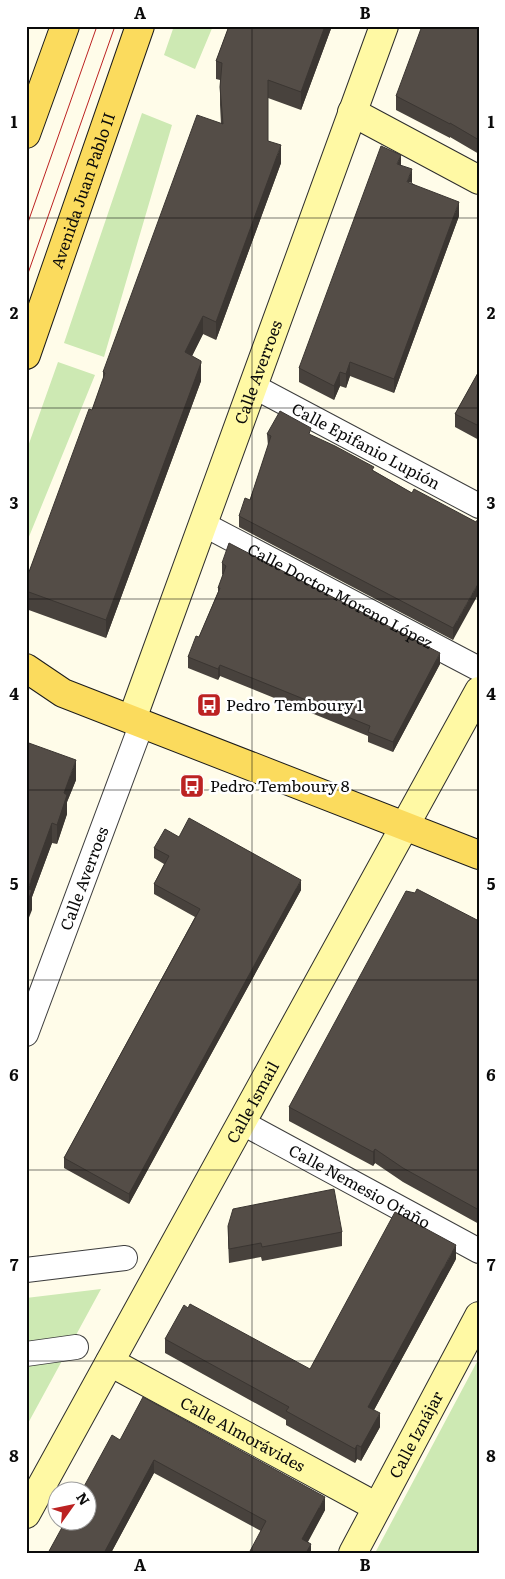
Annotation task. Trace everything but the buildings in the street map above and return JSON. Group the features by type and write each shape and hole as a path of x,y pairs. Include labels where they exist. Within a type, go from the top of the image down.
{"main road":[{"path":"26,134 65,26"},
{"name":"Avenida Juan Pablo II","path":"26,355 140,26"},
{"path":"26,668 63,693 479,855"},
{"path":"26,690 63,693"}],"street":[{"name":"Calle Averroes","path":"26,1034 137,721 202,524 384,26"},
{"path":"352,112 479,180"},
{"name":"Calle Epifanio Lupión","path":"253,386 479,506"},
{"name":"Calle Doctor Moreno López","path":"202,524 479,669"},
{"name":"Calle Ismail","path":"26,1514 479,690"},
{"name":"Calle Nemesio Otaño","path":"240,1122 479,1252"},
{"path":"26,1270 126,1258"},
{"name":"Calle Iznájar","path":"353,1553 479,1316"},
{"path":"26,1354 76,1346"},
{"name":"Calle Almorávides","path":"110,1362 377,1508"}],"green space":[{"path":"174,26 213,26 195,69 164,55"},
{"path":"142,113 172,125 104,357 64,343"},
{"path":"58,362 95,375 26,544 26,452"},
{"path":"101,1289 26,1427 26,1298"},
{"path":"479,1358 479,1553 375,1553"}],"tram line":[{"path":"26,228 97,26"},
{"path":"26,279 115,26"}],"place":[{"name":"Pedro Temboury 1","path":"209,705"},
{"name":"Pedro Temboury 8","path":"192,786"}]}
